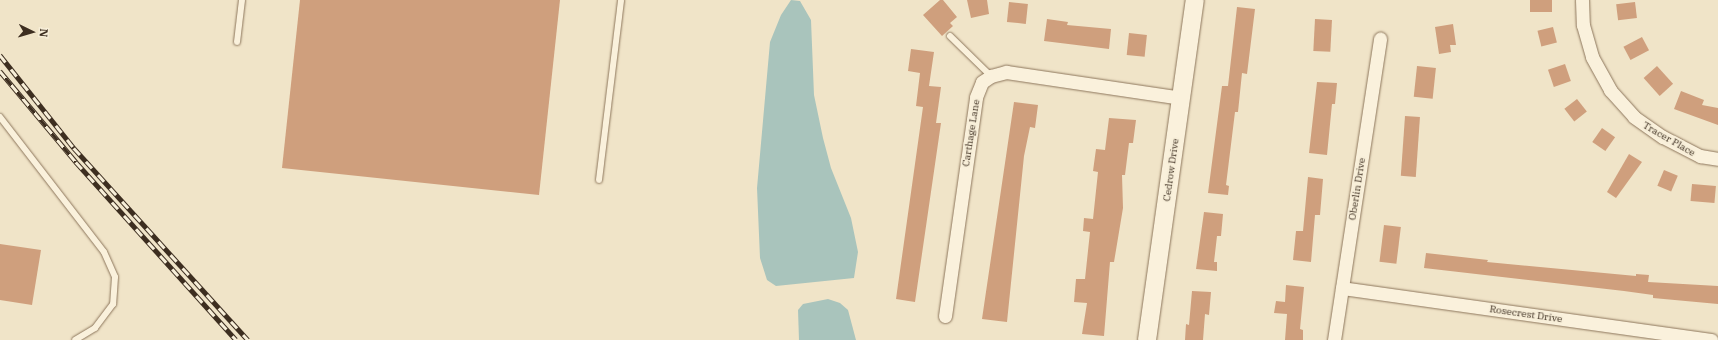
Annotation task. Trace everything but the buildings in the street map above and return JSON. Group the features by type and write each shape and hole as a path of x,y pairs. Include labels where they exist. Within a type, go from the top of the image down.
{"street":[{"name":"Cedrow Drive","path":"1147,340 1195,0"},
{"name":"Tracer Place","path":"1582,0 1583,25 1592,57 1610,90 1634,117 1663,137 1700,156 1718,159"},
{"name":"Oberlin Drive","path":"1334,340 1380,38"},
{"path":"991,76 1006,72 1182,98"},
{"name":"Carthage Lane","path":"944,316 976,97 982,82 991,76"},
{"name":"Rosecrest Drive","path":"1342,288 1711,340"}],"lane":[{"path":"237,42 242,0"},
{"path":"599,180 621,0"},
{"path":"950,36 991,76"},
{"path":"0,117 3,125 104,252 115,277 113,304 95,328 75,340"}],"water":[{"path":"791,0 800,1 811,20 814,95 831,168 851,218 858,252 854,278 776,286 767,280 760,258 757,188 770,42 781,15"},
{"path":"828,299 840,303 848,310 856,340 799,340 798,310 803,304"}],"railway":[{"path":"0,55 74,148 248,340"},
{"path":"0,71 76,162 236,340"}]}
